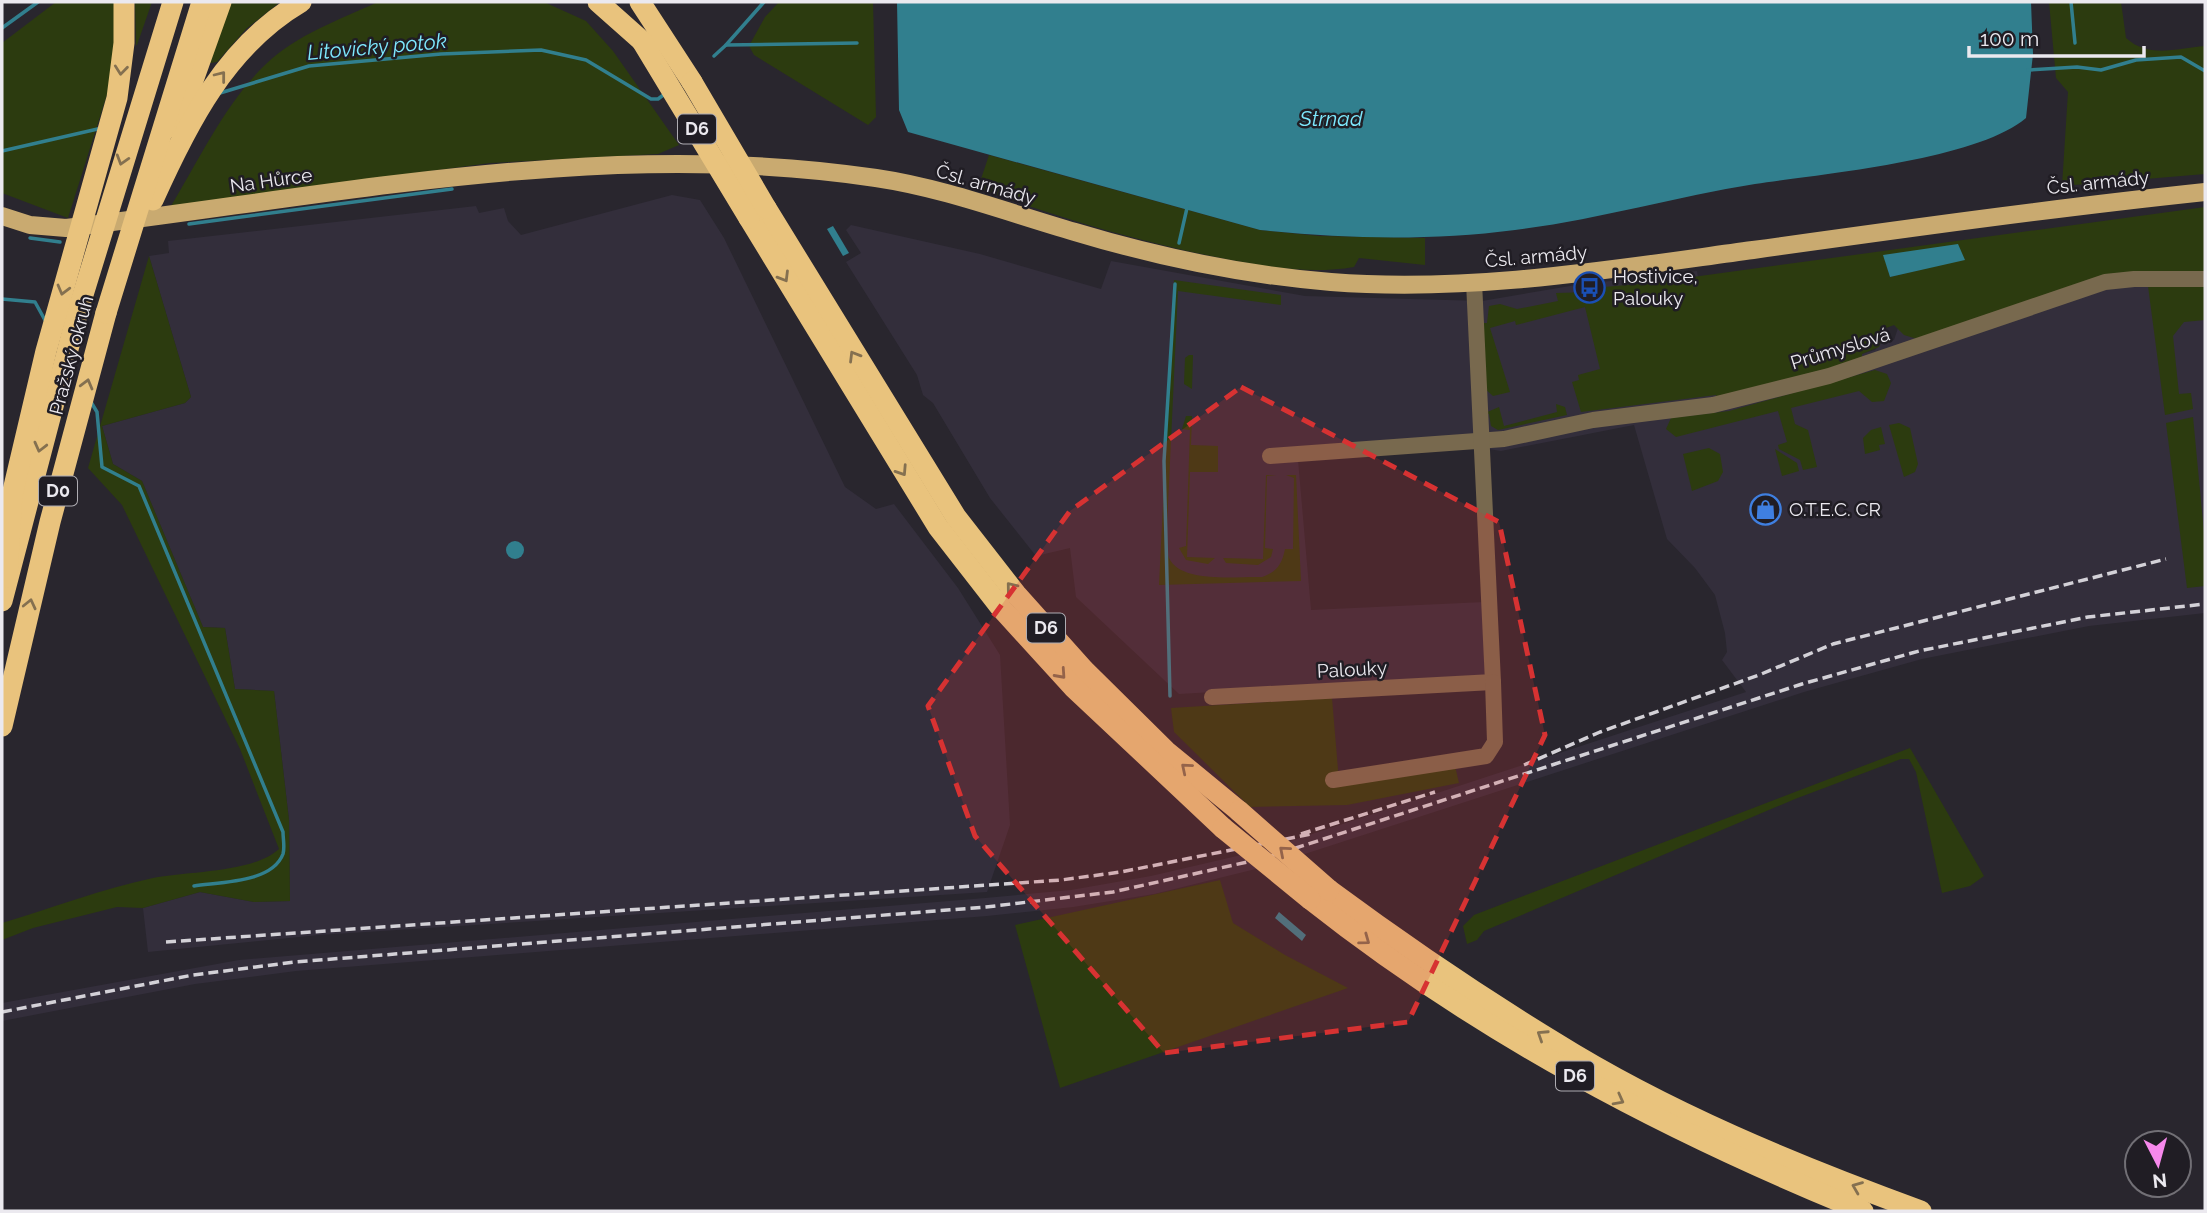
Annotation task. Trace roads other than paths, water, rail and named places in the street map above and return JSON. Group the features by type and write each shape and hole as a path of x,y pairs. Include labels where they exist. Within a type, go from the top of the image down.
{"highway":[{"path":"7,577 9,506 44,361 117,98 124,43 124,2"},
{"name":"Pražský okruh","path":"2,601 78,311 173,2"},
{"name":"Pražský okruh","path":"2,726 50,522 106,313 202,2"},
{"path":"153,200 221,2"},
{"path":"597,2 656,33"},
{"name":"D6","path":"616,2 656,33 692,82 758,213 956,517 1016,594 1084,670 1166,751 1239,811 1320,894 1411,973 1555,1065 1667,1125 1863,1211"},
{"name":"D6","path":"640,2 938,527 1001,608 1073,687 1223,828 1320,894 1556,1044 1670,1104 1774,1153 1921,1211"},
{"path":"654,2 656,33"},
{"path":"106,313 177,147 209,91 249,43 299,3"}],"main road":[{"name":"Na Hůrce","path":"2,216 30,225 66,228 479,173 547,167 671,164 745,166 878,178"},
{"name":"Čsl. armády","path":"878,178 976,201 1136,249 1239,270 1331,282 1474,282 1553,276 2045,209 2205,192"}],"street":[{"name":"Průmyslová","path":"1480,441 1593,420 1713,405 1829,376 2105,282 2134,279 2205,279"},
{"path":"1333,780 1486,756 1495,742 1474,282"},
{"path":"1270,456 1480,441"},
{"name":"Palouky","path":"1212,698 1493,682"}],"water":[{"name":"Strnad","path":"897,2 2031,2 2033,54 2026,118 2003,132 1972,145 1936,155 1857,170 1725,189 1515,230 1451,236 1356,237 1260,230 908,132 899,110"},
{"path":"833,226 849,253 843,256 827,229"},
{"path":"1958,244 1965,260 1890,277 1883,255"},
{"path":"511,541 519,541 524,550 522,557 511,559 506,554 506,546"},
{"path":"1279,912 1306,935 1302,941 1275,918"}],"waterway":[{"path":"2,28 38,2"},
{"path":"726,45 764,2"},
{"path":"2071,2 2075,43"},
{"name":"Litovický potok","path":"714,56 726,45 857,43"},
{"name":"Litovický potok","path":"220,93 309,66 441,54 541,50 586,60 651,99 658,99 666,93"},
{"name":"Litovický potok","path":"2028,70 2077,67 2101,70 2136,60 2181,57 2205,71"},
{"name":"Litovický potok","path":"2,151 102,128"},
{"path":"189,224 452,189"},
{"path":"1179,243 1187,208"},
{"path":"30,238 60,242"},
{"path":"1170,696 1164,461 1175,284"},
{"path":"2,299 35,302 46,322"},
{"path":"91,402 97,412 102,467 139,486 283,832 283,854 277,864 268,871 231,882 194,886"}],"railway":[{"path":"1524,765 1600,732 1759,675 1833,644 2166,559"},
{"path":"2,1012 193,975 295,962 986,907 1113,892 1265,858 1802,684 1919,651 2088,617 2205,604"},
{"path":"1301,834 1435,792"},
{"path":"166,942 1061,880 1121,872 1311,834"}],"place":[{"name":"Hostivice, Palouky","path":"1590,287"},
{"name":"O.T.E.C. CR","path":"1766,509"}]}
